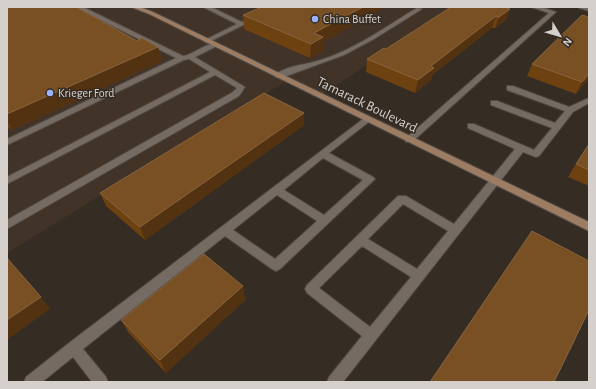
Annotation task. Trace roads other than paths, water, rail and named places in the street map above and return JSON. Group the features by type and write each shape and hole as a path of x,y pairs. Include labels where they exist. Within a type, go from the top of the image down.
{"street":[{"name":"Tamarack Boulevard","path":"134,7 589,227"}],"lane":[{"path":"7,225 236,94 241,88 215,72 78,7"},
{"path":"206,7 242,24"},
{"path":"206,41 277,7"},
{"path":"409,140 553,12 534,7"},
{"path":"581,7 589,9"},
{"path":"278,76 292,69 328,60 342,54 419,9"},
{"path":"7,142 215,45"},
{"path":"7,181 215,72"},
{"path":"510,88 570,110"},
{"path":"471,126 536,154 570,110 589,100"},
{"path":"494,103 557,127"},
{"path":"31,382 367,120"},
{"path":"334,382 521,148"},
{"path":"225,230 276,266 370,179 323,154"},
{"path":"276,190 325,221"},
{"path":"372,336 311,289 402,199 456,230"},
{"path":"361,240 419,276"},
{"path":"74,348 101,382"}],"place":[{"name":"China Buffet","path":"315,19"},
{"name":"Krieger Ford","path":"50,93"}]}
